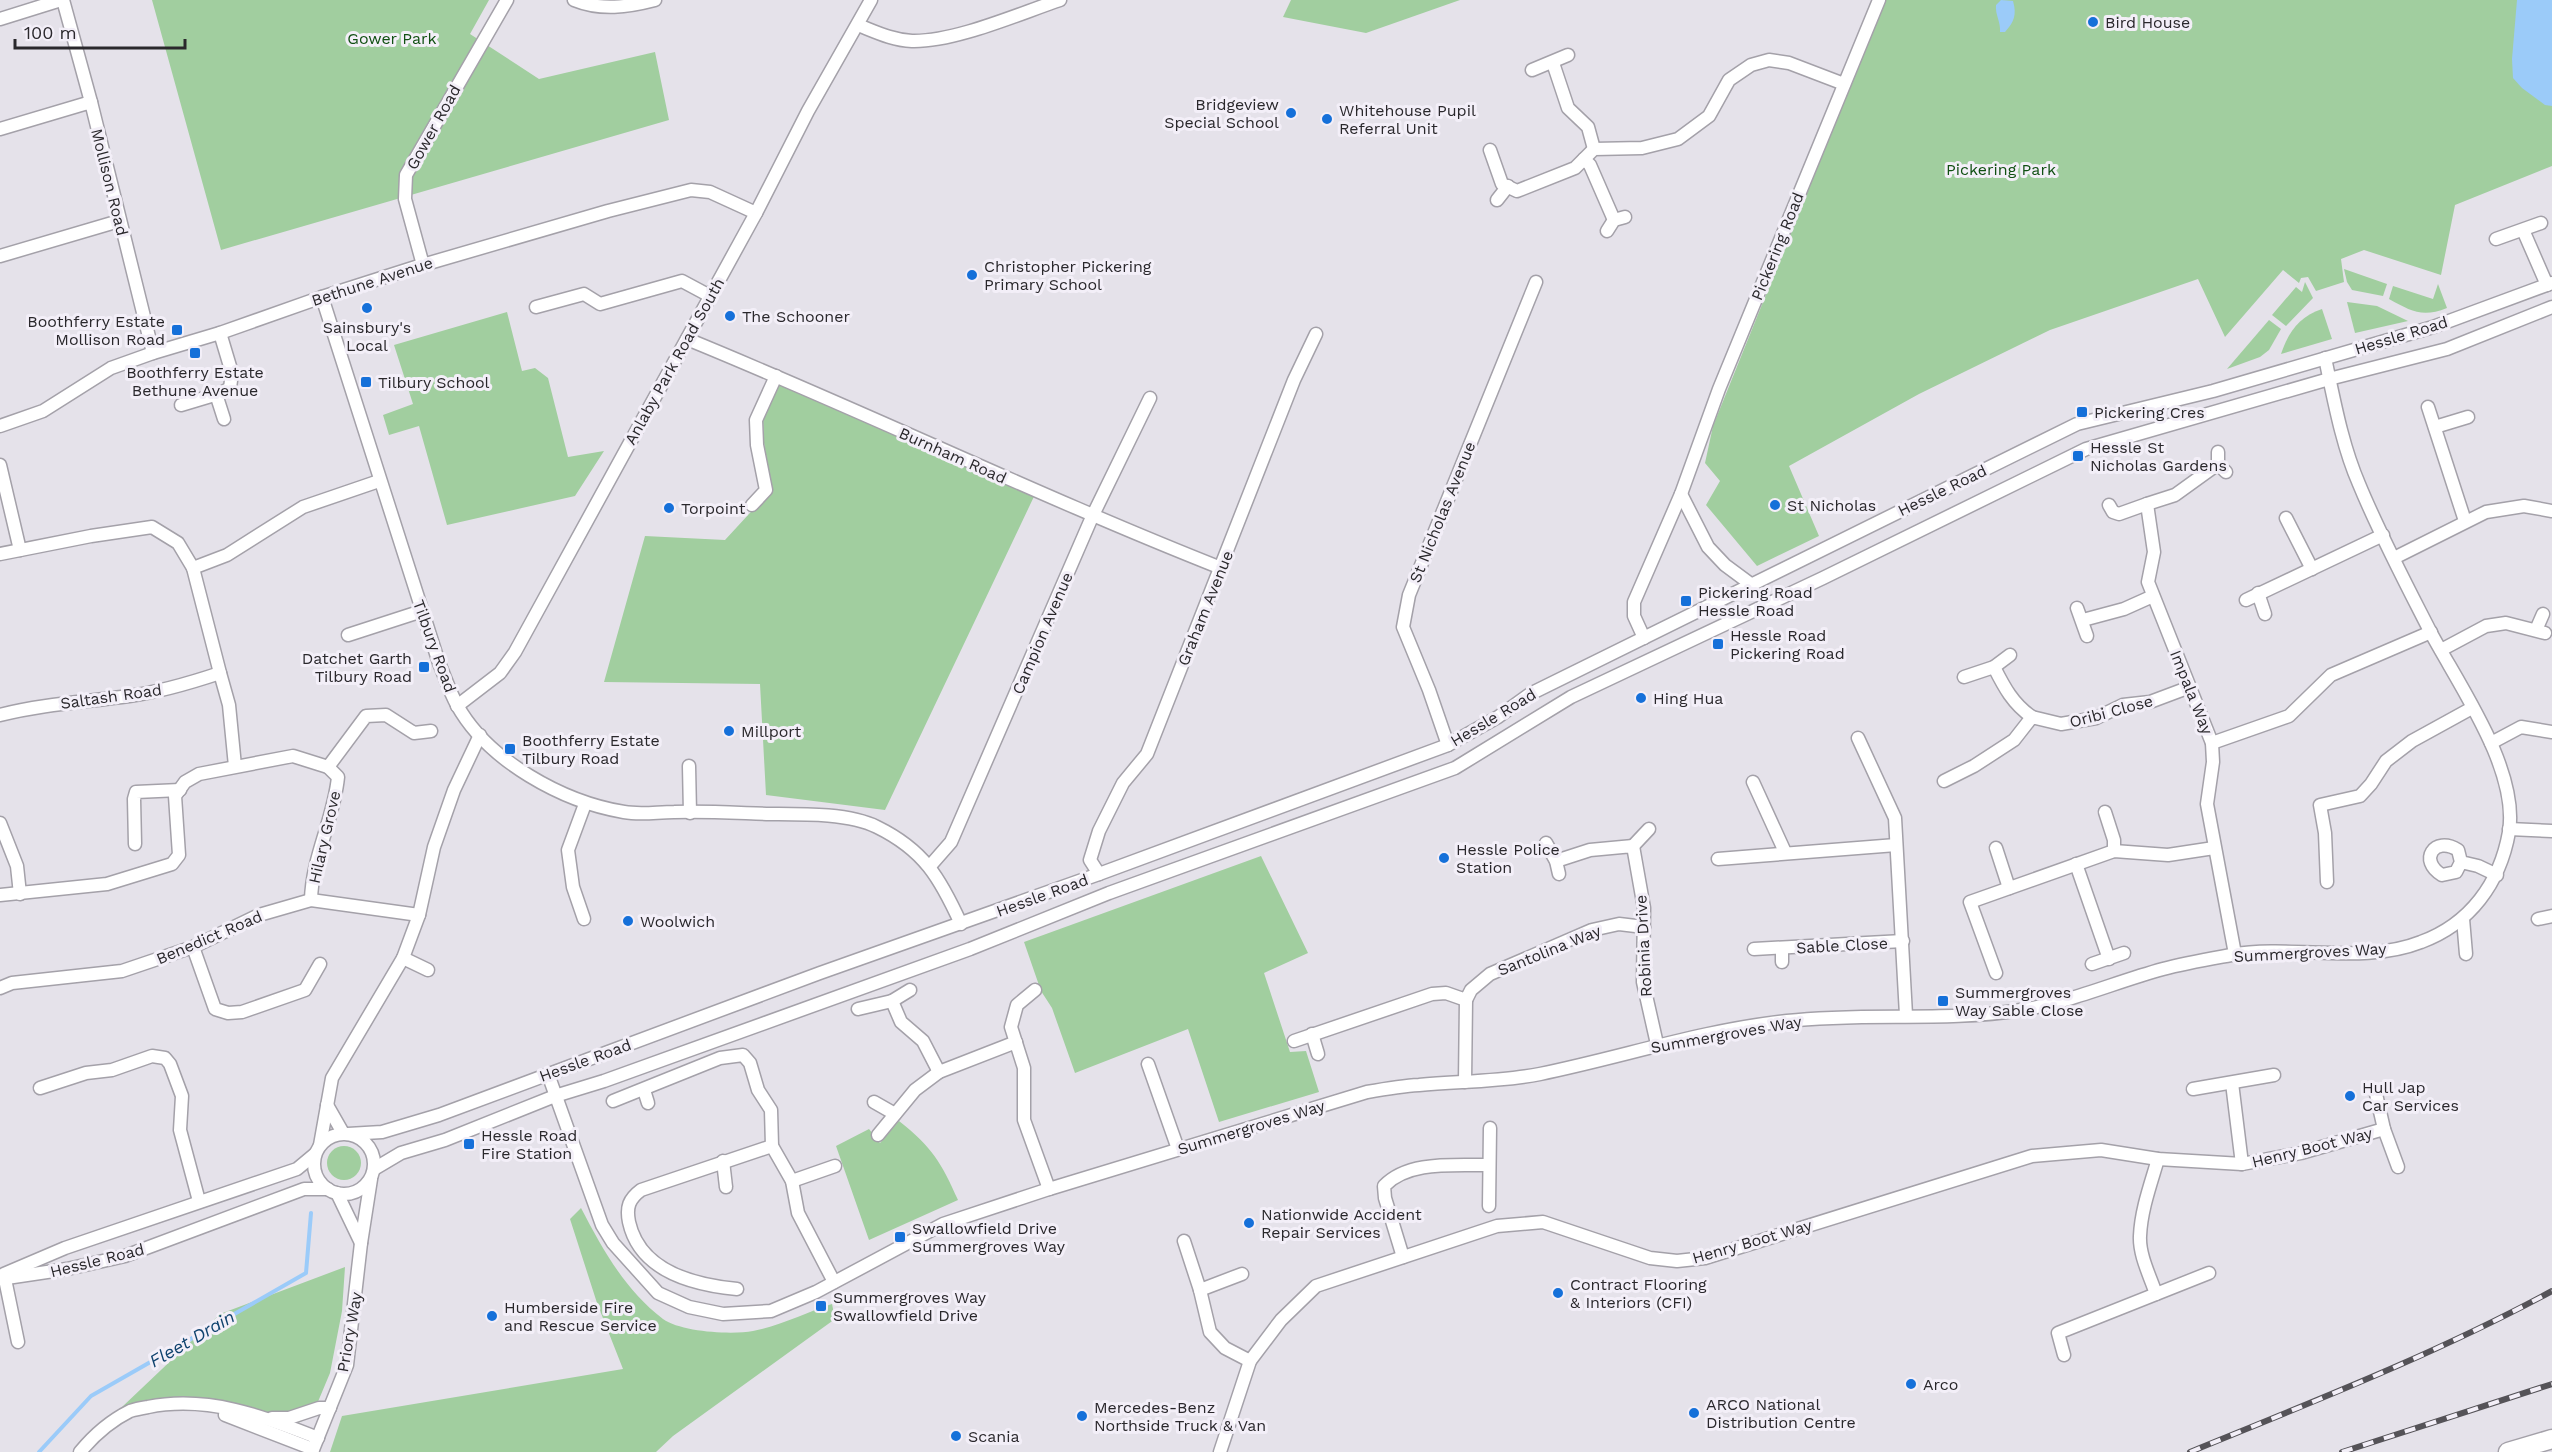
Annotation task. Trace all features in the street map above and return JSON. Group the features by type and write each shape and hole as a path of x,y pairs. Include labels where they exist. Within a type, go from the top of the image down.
{"highway":[{"path":"2508,1452 2552,1439"}],"street":[{"path":"0,19 62,0"},
{"name":"Mollison Road","path":"62,0 91,102 153,353"},
{"name":"Gower Road","path":"423,265 405,199 406,175 507,0"},
{"path":"574,0 587,5 626,8 655,0"},
{"name":"Anlaby Park Road South","path":"457,706 500,674 515,652 526,628 756,213 808,111 871,0"},
{"path":"858,25 890,38 913,41 950,35 1060,0"},
{"name":"Pickering Road","path":"1644,638 1635,616 1635,602 1681,494 1711,409 1879,0"},
{"path":"1532,70 1568,55"},
{"path":"1490,150 1503,184 1517,191 1575,168 1594,149 1642,148 1678,139 1709,116 1729,80 1751,65 1769,60 1789,63 1844,84"},
{"path":"1553,63 1568,108 1588,127 1594,149"},
{"path":"0,129 91,102"},
{"path":"1584,159 1590,165 1615,223"},
{"path":"1497,200 1508,186"},
{"name":"Bethune Avenue","path":"0,426 43,411 111,368 153,353 423,265 608,211 691,190 710,192 756,213"},
{"path":"0,256 119,221"},
{"path":"2496,239 2541,223"},
{"path":"2523,230 2549,284"},
{"path":"536,307 584,294 600,304 682,281 710,296"},
{"name":"St Nicholas Avenue","path":"1448,745 1430,690 1403,627 1408,595 1536,282"},
{"name":"Hessle Road","path":"345,1133 382,1132 439,1115 1448,745 1498,717 1530,694 2077,424 2213,391 2433,327 2549,284"},
{"name":"Tilbury Road","path":"322,297 439,663 457,706 492,749 528,776 585,804 625,812 793,814 857,819 877,826 909,846 930,866 946,890 961,924"},
{"name":"Hessle Road","path":"373,1174 401,1153 445,1140 555,1096 604,1081 970,949 1109,893 1455,768 1571,697 1823,578 2086,449 2329,379 2447,349 2552,307"},
{"path":"181,405 230,388 232,373 220,333"},
{"name":"Graham Avenue","path":"1099,874 1090,860 1099,831 1123,783 1147,754 1294,380 1316,334"},
{"name":"Burnham Road","path":"687,339 776,375 1092,517 1221,568"},
{"name":"Summergroves Way","path":"548,1074 602,1225 613,1243 658,1293 689,1307 733,1314 771,1311 816,1292 944,1224 1049,1188 1367,1092 1420,1084 1535,1075 1657,1044 1786,1021 1906,1015 1966,1016 2046,1005 2163,969 2235,954 2278,950 2372,952 2416,944 2441,934 2463,919 2485,896 2497,875 2510,829 2505,780 2491,742 2431,632 2358,481 2325,358"},
{"path":"752,505 766,490 757,445 756,420 776,375"},
{"path":"2213,391 2218,411"},
{"path":"216,394 224,419"},
{"name":"Campion Avenue","path":"930,866 951,842 1092,517 1150,398"},
{"path":"2428,407 2465,521"},
{"path":"2435,427 2468,417"},
{"path":"2109,506 2113,512 2119,514 2175,495 2221,463"},
{"path":"0,465 20,550"},
{"path":"192,568 227,555 303,507 380,481"},
{"path":"1681,494 1708,547 1725,565 1752,585"},
{"name":"Impala Way","path":"2147,504 2154,552 2148,582 2212,743 2213,762 2207,804 2235,954"},
{"path":"2394,558 2487,512 2524,506 2552,511"},
{"path":"2286,518 2313,569"},
{"path":"0,554 152,527 178,543 192,568 229,705 235,766"},
{"path":"2246,600 2383,535"},
{"path":"2258,593 2265,614"},
{"path":"2083,620 2124,609 2153,596"},
{"path":"2077,608 2087,636"},
{"path":"348,635 422,610"},
{"path":"2441,650 2486,626 2506,623 2541,632 2542,614"},
{"path":"2212,743 2289,716 2331,675 2431,632"},
{"path":"1964,677 1994,667 2010,655"},
{"name":"Oribi Close","path":"1994,667 2006,691 2019,708 2032,717 2061,724 2096,717 2123,705 2150,702 2190,687"},
{"name":"Saltash Road","path":"0,715 32,707 132,696 186,684 220,673"},
{"path":"2327,882 2325,833 2320,805 2360,796 2386,761 2412,741 2472,708"},
{"name":"Hilary Grove","path":"311,900 312,882 319,849 338,777 328,767 366,716 386,715 414,733 431,731"},
{"path":"1944,781 1974,766 2014,740 2032,717"},
{"path":"2491,742 2521,727 2552,732"},
{"path":"361,1243 332,1191 316,1174 318,1150 332,1078 403,958 418,915 434,847 451,799 480,735"},
{"name":"Sable Close","path":"1858,738 1895,818 1906,1015"},
{"path":"0,895 107,884 171,864 179,855 175,796 185,782 199,774 293,756 328,767"},
{"path":"689,766 690,813"},
{"path":"1753,783 1785,852"},
{"path":"135,844 134,799 136,792 180,790"},
{"path":"584,919 573,887 567,850 585,804"},
{"path":"2105,812 2114,840 2114,851"},
{"path":"0,823 17,866 20,894"},
{"path":"1556,861 1590,850 1634,846 1649,829"},
{"path":"2510,829 2552,831"},
{"path":"1546,843 1556,861 1559,874"},
{"path":"1718,859 1896,845"},
{"name":"Robinia Drive","path":"1634,846 1644,908 1643,982 1657,1044"},
{"path":"1996,848 2009,888"},
{"path":"1996,973 1970,902 2114,851 2168,855 2214,848"},
{"path":"2461,862 2497,875"},
{"path":"2076,864 2109,958"},
{"name":"Benedict Road","path":"0,988 12,983 122,971 193,947 259,915 311,900 418,915"},
{"path":"2538,919 2552,916"},
{"path":"2463,919 2466,954"},
{"name":"Santolina Way","path":"1466,1000 1471,990 1490,974 1592,930 1619,924 1644,927"},
{"name":"Sable Close","path":"1754,949 1903,941"},
{"path":"193,947 215,1009 228,1013 253,1009 304,990 320,964"},
{"name":"Sable Close","path":"1782,948 1782,962"},
{"path":"2092,964 2124,954"},
{"path":"403,958 428,970"},
{"path":"858,1009 892,1001 910,990"},
{"path":"1035,990 1017,1005 1011,1027 1024,1068 1024,1120 1049,1188"},
{"path":"1294,1041 1432,994 1446,993 1466,1000 1465,1082"},
{"path":"892,1001 901,1022 923,1041 939,1072"},
{"path":"1311,1034 1318,1054"},
{"path":"878,1135 915,1090 939,1072 1016,1042"},
{"path":"613,1101 720,1058 743,1055 750,1063 758,1090 771,1110 772,1146 792,1181 798,1213 813,1246 834,1282"},
{"path":"39,1088 86,1073 112,1070 152,1056 165,1058 170,1064 182,1096 180,1130 199,1201"},
{"path":"1148,1064 1178,1149"},
{"path":"2193,1089 2274,1075"},
{"path":"2232,1083 2242,1164"},
{"path":"644,1090 648,1103"},
{"name":"Henry Boot Way","path":"2376,1094 2384,1129 2398,1167"},
{"path":"874,1101 895,1114"},
{"path":"327,1105 345,1133"},
{"path":"1489,1206 1490,1128"},
{"name":"Henry Boot Way","path":"1220,1452 1250,1361 1281,1320 1316,1286 1497,1226 1543,1222 1650,1258 1677,1261 1705,1258 2032,1156 2101,1150 2158,1159 2242,1164 2301,1153 2384,1129"},
{"path":"318,1150 334,1135 345,1133 357,1136 366,1142 375,1160 373,1174 356,1192 332,1191"},
{"path":"737,1289 712,1281 679,1278 655,1265 635,1237 627,1211 632,1197 641,1190 772,1146"},
{"name":"Hessle Road","path":"2,1278 65,1248 297,1169 318,1150"},
{"path":"2157,1294 2142,1253 2140,1237 2158,1159"},
{"path":"723,1161 726,1187"},
{"path":"1403,1257 1384,1198 1384,1186 1393,1176 1423,1167 1489,1165"},
{"path":"792,1181 835,1166"},
{"name":"Priory Way","path":"314,1446 347,1365 361,1243 373,1174"},
{"name":"Hessle Road","path":"2,1278 67,1269 125,1256 303,1189 332,1191"},
{"path":"1184,1241 1200,1290 1210,1332 1225,1348 1250,1361"},
{"path":"2064,1355 2058,1333 2209,1273"},
{"path":"1200,1290 1242,1274"},
{"path":"2,1278 18,1342"},
{"path":"80,1452 103,1428 133,1410 169,1402 223,1406 262,1417 314,1446"},
{"path":"213,1407 226,1415 314,1446"},
{"path":"262,1417 289,1418 319,1408 330,1408"}],"green space":[{"name":"Gower Park","path":"152,0 489,0 470,34 539,79 655,52 669,120 221,250"},
{"path":"1291,0 1460,0 1366,33 1283,17"},
{"name":"Pickering Park","path":"1885,0 2552,0 2552,166 2455,205 2441,275 2364,250 2341,259 2344,282 2316,291 2308,277 2301,278 2299,283 2283,270 2225,337 2198,279 2050,330 1919,394 1789,466 1819,536 1757,566 1706,505 1720,481 1705,463 1713,426"},
{"path":"2344,269 2387,284 2383,296 2352,290 2347,282"},
{"path":"2305,282 2313,298 2286,326 2272,315 2296,287 2302,292"},
{"path":"2438,284 2447,308 2438,311 2417,312 2389,299 2393,286 2433,299"},
{"path":"2347,302 2377,306 2408,321 2355,333"},
{"path":"2322,309 2332,339 2281,354 2296,326 2307,316"},
{"path":"507,312 522,371 535,368 548,378 568,457 604,451 575,496 447,525 419,426 389,435 383,415 413,404 394,345"},
{"path":"2269,320 2281,329 2269,350 2260,357 2227,369"},
{"path":"783,374 1039,486 885,810 766,795 760,684 604,682 645,536 725,540 772,489 764,443 763,418"},
{"path":"1261,856 1308,953 1264,973 1290,1052 1306,1051 1319,1092 1219,1122 1188,1029 1075,1073 1052,1008 1041,991 1024,942"},
{"path":"899,1121 935,1156 958,1200 869,1240 836,1146 869,1129 880,1143"},
{"path":"344,1146 356,1151 361,1163 356,1175 344,1180 332,1175 327,1163 332,1151"},
{"path":"581,1208 626,1282 649,1308 671,1323 694,1330 753,1331 832,1304 835,1319 673,1436 656,1452 330,1452 342,1416 623,1369 597,1303 570,1219"},
{"path":"345,1267 342,1311 330,1373 312,1416 290,1427 221,1402 181,1397 122,1407 220,1314"}],"water":[{"path":"2001,0 2013,1 2015,10 2011,25 2005,32 2000,32 1996,12 1996,5"},
{"path":"2517,0 2552,0 2552,106 2545,105 2522,88 2513,78 2512,59"}],"waterway":[{"name":"Fleet Drain","path":"39,1452 91,1396 306,1273 311,1213"}],"railway":[{"path":"2190,1452 2328,1396 2464,1336 2552,1291"},
{"path":"2342,1452 2552,1384"}],"place":[{"name":"Bird House","path":"2093,22"},
{"name":"Bridgeview Special School","path":"1291,113"},
{"name":"Whitehouse Pupil Referral Unit","path":"1327,119"},
{"name":"Christopher Pickering Primary School","path":"972,275"},
{"name":"Sainsbury's Local","path":"367,308"},
{"name":"The Schooner","path":"730,316"},
{"name":"Boothferry Estate Mollison Road","path":"177,330"},
{"name":"Boothferry Estate Bethune Avenue","path":"195,353"},
{"name":"Tilbury School","path":"366,382"},
{"name":"Pickering Cres","path":"2082,412"},
{"name":"Hessle St Nicholas Gardens","path":"2078,456"},
{"name":"St Nicholas","path":"1775,505"},
{"name":"Torpoint","path":"669,508"},
{"name":"Pickering Road Hessle Road","path":"1686,601"},
{"name":"Hessle Road Pickering Road","path":"1718,644"},
{"name":"Datchet Garth Tilbury Road","path":"424,667"},
{"name":"Hing Hua","path":"1641,698"},
{"name":"Millport","path":"729,731"},
{"name":"Boothferry Estate Tilbury Road","path":"510,749"},
{"name":"Hessle Police Station","path":"1444,858"},
{"name":"Woolwich","path":"628,921"},
{"name":"Summergroves Way Sable Close","path":"1943,1001"},
{"name":"Hull Jap Car Services","path":"2350,1096"},
{"name":"Hessle Road Fire Station","path":"469,1144"},
{"name":"Nationwide Accident Repair Services","path":"1249,1223"},
{"name":"Swallowfield Drive Summergroves Way","path":"900,1237"},
{"name":"Contract Flooring & Interiors (CFI)","path":"1558,1293"},
{"name":"Summergroves Way Swallowfield Drive","path":"821,1306"},
{"name":"Humberside Fire and Rescue Service","path":"492,1316"},
{"name":"Arco","path":"1911,1384"},
{"name":"ARCO National Distribution Centre","path":"1694,1413"},
{"name":"Mercedes-Benz Northside Truck & Van","path":"1082,1416"},
{"name":"Scania","path":"956,1436"}]}
